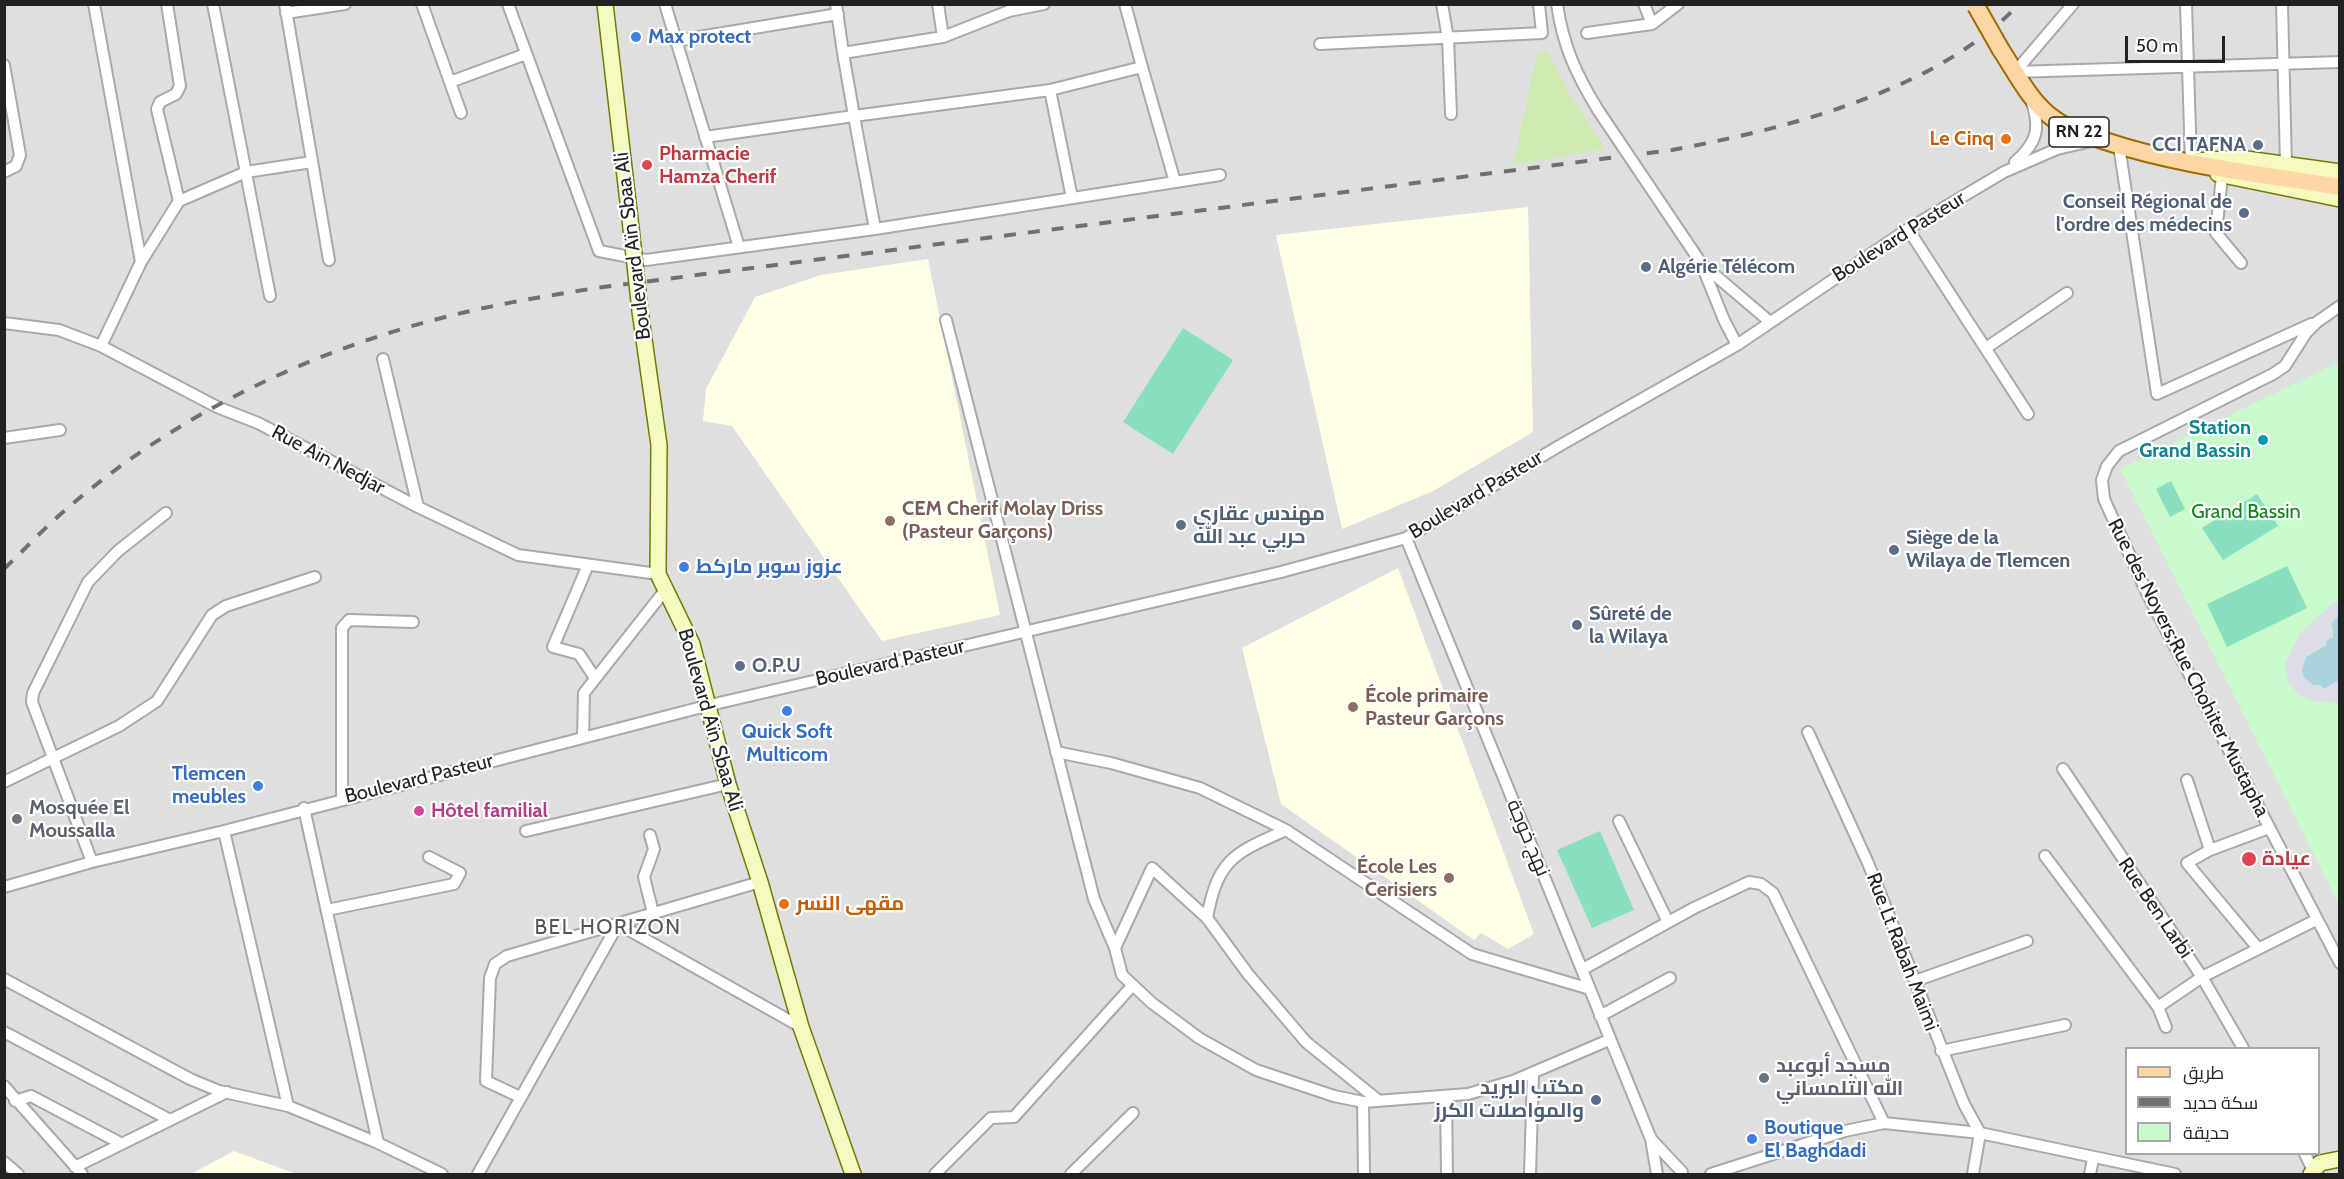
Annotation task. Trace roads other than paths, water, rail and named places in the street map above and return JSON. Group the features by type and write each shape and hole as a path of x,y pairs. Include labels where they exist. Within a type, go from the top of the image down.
{"main road":[{"name":"Boulevard Aïn Sbaa Ali","path":"605,4 640,311 659,445 658,574 692,644 706,706 728,784 760,882 801,1027 853,1174"},
{"name":"RN 22","path":"1976,5 2029,94 2059,123 2119,146 2191,162 2340,187"},
{"path":"2191,162 2224,158 2340,172"},
{"path":"2191,162 2222,176 2340,199"},
{"path":"2312,1165 2340,1159"}],"street":[{"path":"94,4 141,262"},
{"path":"166,4 180,86 176,94 160,102 157,112 179,201"},
{"path":"213,4 270,296"},
{"path":"329,260 286,9 345,4"},
{"path":"422,4 461,113"},
{"path":"508,4 599,251 646,260 875,229 1220,175"},
{"path":"664,4 739,248"},
{"path":"938,4 943,37"},
{"path":"843,52 943,37 1009,11 1044,4"},
{"path":"1125,4 1175,182"},
{"path":"1442,4 1448,38 1451,114"},
{"path":"1320,44 1542,33 1539,4"},
{"path":"1557,4 1561,30 1575,73 1701,263 1724,320 1737,345"},
{"path":"1644,4 1652,24"},
{"path":"1587,33 1652,24 1678,4"},
{"path":"2015,72 2073,4"},
{"path":"2186,4 2191,162"},
{"path":"2282,4 2286,164"},
{"path":"675,40 837,9 875,229"},
{"path":"450,82 526,54"},
{"path":"2015,72 2340,62"},
{"path":"4,65 20,155 16,166 4,172"},
{"path":"705,136 1050,90 1142,67"},
{"path":"1050,90 1072,198"},
{"path":"2004,172 2025,153 2035,140 2038,124 2029,94"},
{"path":"2004,172 2057,149 2099,139"},
{"path":"2119,146 2157,394 2317,322"},
{"path":"100,346 141,262 179,201 246,172 312,162"},
{"name":"Boulevard Pasteur","path":"4,887 92,862 224,831 304,808 706,706 1281,572 1406,538 1737,345 1769,321 1908,230 2004,172"},
{"path":"2222,176 2216,233 2241,263"},
{"path":"1908,230 2028,414"},
{"path":"1701,263 1769,321"},
{"path":"1986,348 2067,293"},
{"name":"Rue des Noyers;Rue Chohiter Mustapha","path":"2340,306 2306,333 2285,366 2119,451 2107,466 2102,480 2104,499 2147,593 2340,963"},
{"path":"946,320 1094,899 1114,948 1122,975 1132,986 1199,1038 1256,1070 1297,1085 1363,1102 1468,1094 1533,1073 1609,1040"},
{"name":"Rue Ain Nedjar","path":"4,323 59,330 100,346 217,407 258,423 418,507 518,555 658,574"},
{"path":"383,359 418,507"},
{"path":"4,438 60,430"},
{"path":"92,862 32,702 33,693 88,582 118,550 166,513"},
{"name":"نهج خوجة","path":"1406,538 1651,1139 1659,1174"},
{"path":"588,565 553,647 579,654 595,678"},
{"path":"4,782 119,726 157,701 212,615 226,606 315,577"},
{"path":"583,738 584,693 666,589"},
{"path":"342,799 342,628 349,620 413,622"},
{"name":"Rue Lt Rabah Maimi","path":"1808,732 1868,863 1941,1051 1964,1104 1980,1133"},
{"path":"1056,752 1111,763 1200,788 1286,830 1472,954 1590,988"},
{"name":"Rue Ben Larbi","path":"2063,769 2202,977 2242,1047"},
{"path":"2187,780 2210,850"},
{"path":"526,831 728,784"},
{"path":"304,808 378,1143"},
{"path":"1619,821 1668,922"},
{"path":"2257,947 2187,863 2210,850 2269,828"},
{"path":"1208,918 1213,887 1222,869 1236,854 1286,830"},
{"path":"224,831 288,1106"},
{"path":"650,835 654,849 644,877 653,913"},
{"path":"2045,856 2158,1006 2166,1027"},
{"path":"327,910 454,884 460,873 429,857"},
{"path":"1114,948 1152,868 1208,918 1248,974 1306,1042 1379,1101"},
{"path":"520,1097 486,1081 490,978 495,964 507,956 760,882"},
{"path":"1583,969 1668,922 1749,882 1761,884 1773,893 1884,1123"},
{"path":"2158,1006 2202,977 2257,947 2316,920"},
{"path":"618,924 801,1027"},
{"path":"478,1174 618,924"},
{"path":"1915,981 2027,941"},
{"path":"1600,1016 1670,978"},
{"path":"4,979 190,1079 226,1092 288,1106 378,1143 442,1174"},
{"path":"935,1174 991,1118 1014,1117 1132,986"},
{"path":"1941,1051 2065,1025"},
{"path":"4,1032 170,1120"},
{"path":"1530,1174 1533,1073"},
{"path":"4,1086 78,1171 122,1144 226,1092"},
{"path":"15,1101 31,1096 122,1144"},
{"path":"1446,1096 1447,1174"},
{"path":"1363,1102 1364,1174"},
{"path":"1071,1174 1133,1113"},
{"path":"1711,1174 1845,1131 1884,1123 1980,1133 2093,1159 2175,1174"},
{"path":"1973,1174 1980,1133"},
{"name":"نهج خوجة","path":"1651,1139 1683,1173"},
{"path":"2090,1174 2093,1159"},
{"path":"4,1162 18,1174"},
{"path":"1659,1174 1672,1169 1683,1173"}],"water":[{"path":"2339,615 2339,680 2323,689 2321,685 2313,685 2304,677 2302,670 2306,657 2327,645 2326,641 2333,637 2332,623"}],"railway":[{"path":"4,569 61,513 113,471 207,411 256,385 307,363 413,326 498,305 596,288 1672,150 1762,131 1858,102 1946,61 1985,34 2019,4"}],"place":[{"name":"Max protect","path":"636,37"},
{"name":"Le Cinq","path":"2006,139"},
{"name":"CCI TAFNA","path":"2258,145"},
{"name":"Pharmacie Hamza Cherif","path":"647,165"},
{"name":"Conseil Régional de l'ordre des médecins","path":"2244,213"},
{"name":"Algérie Télécom","path":"1646,267"},
{"name":"Station Grand Bassin","path":"2263,440"},
{"name":"CEM Cherif Molay Driss (Pasteur Garçons)","path":"890,521"},
{"name":"مهندس عقاري حربي عبد الله","path":"1181,525"},
{"name":"Siège de la Wilaya de Tlemcen","path":"1894,550"},
{"name":"عزوز سوبر ماركط","path":"684,567"},
{"name":"Sûreté de la Wilaya","path":"1577,625"},
{"name":"O.P.U","path":"740,666"},
{"name":"École primaire Pasteur Garçons","path":"1353,707"},
{"name":"Quick Soft Multicom","path":"787,711"},
{"name":"Tlemcen meubles","path":"258,786"},
{"name":"Hôtel familial","path":"419,811"},
{"name":"Mosquée El Moussalla","path":"17,819"},
{"name":"عيادة","path":"2249,859"},
{"name":"École Les Cerisiers","path":"1449,878"},
{"name":"مقهى النسر","path":"784,904"},
{"name":"مسجد أبوعبد الله التلمساني","path":"1764,1078"},
{"name":"مكتب البريد والمواصلات الكرز","path":"1596,1100"},
{"name":"Boutique El Baghdadi","path":"1752,1139"}],"district":[{"name":"BEL HORIZON","path":"608,928"}],"park label":[{"name":"Grand Bassin","path":"2246,512"}]}
